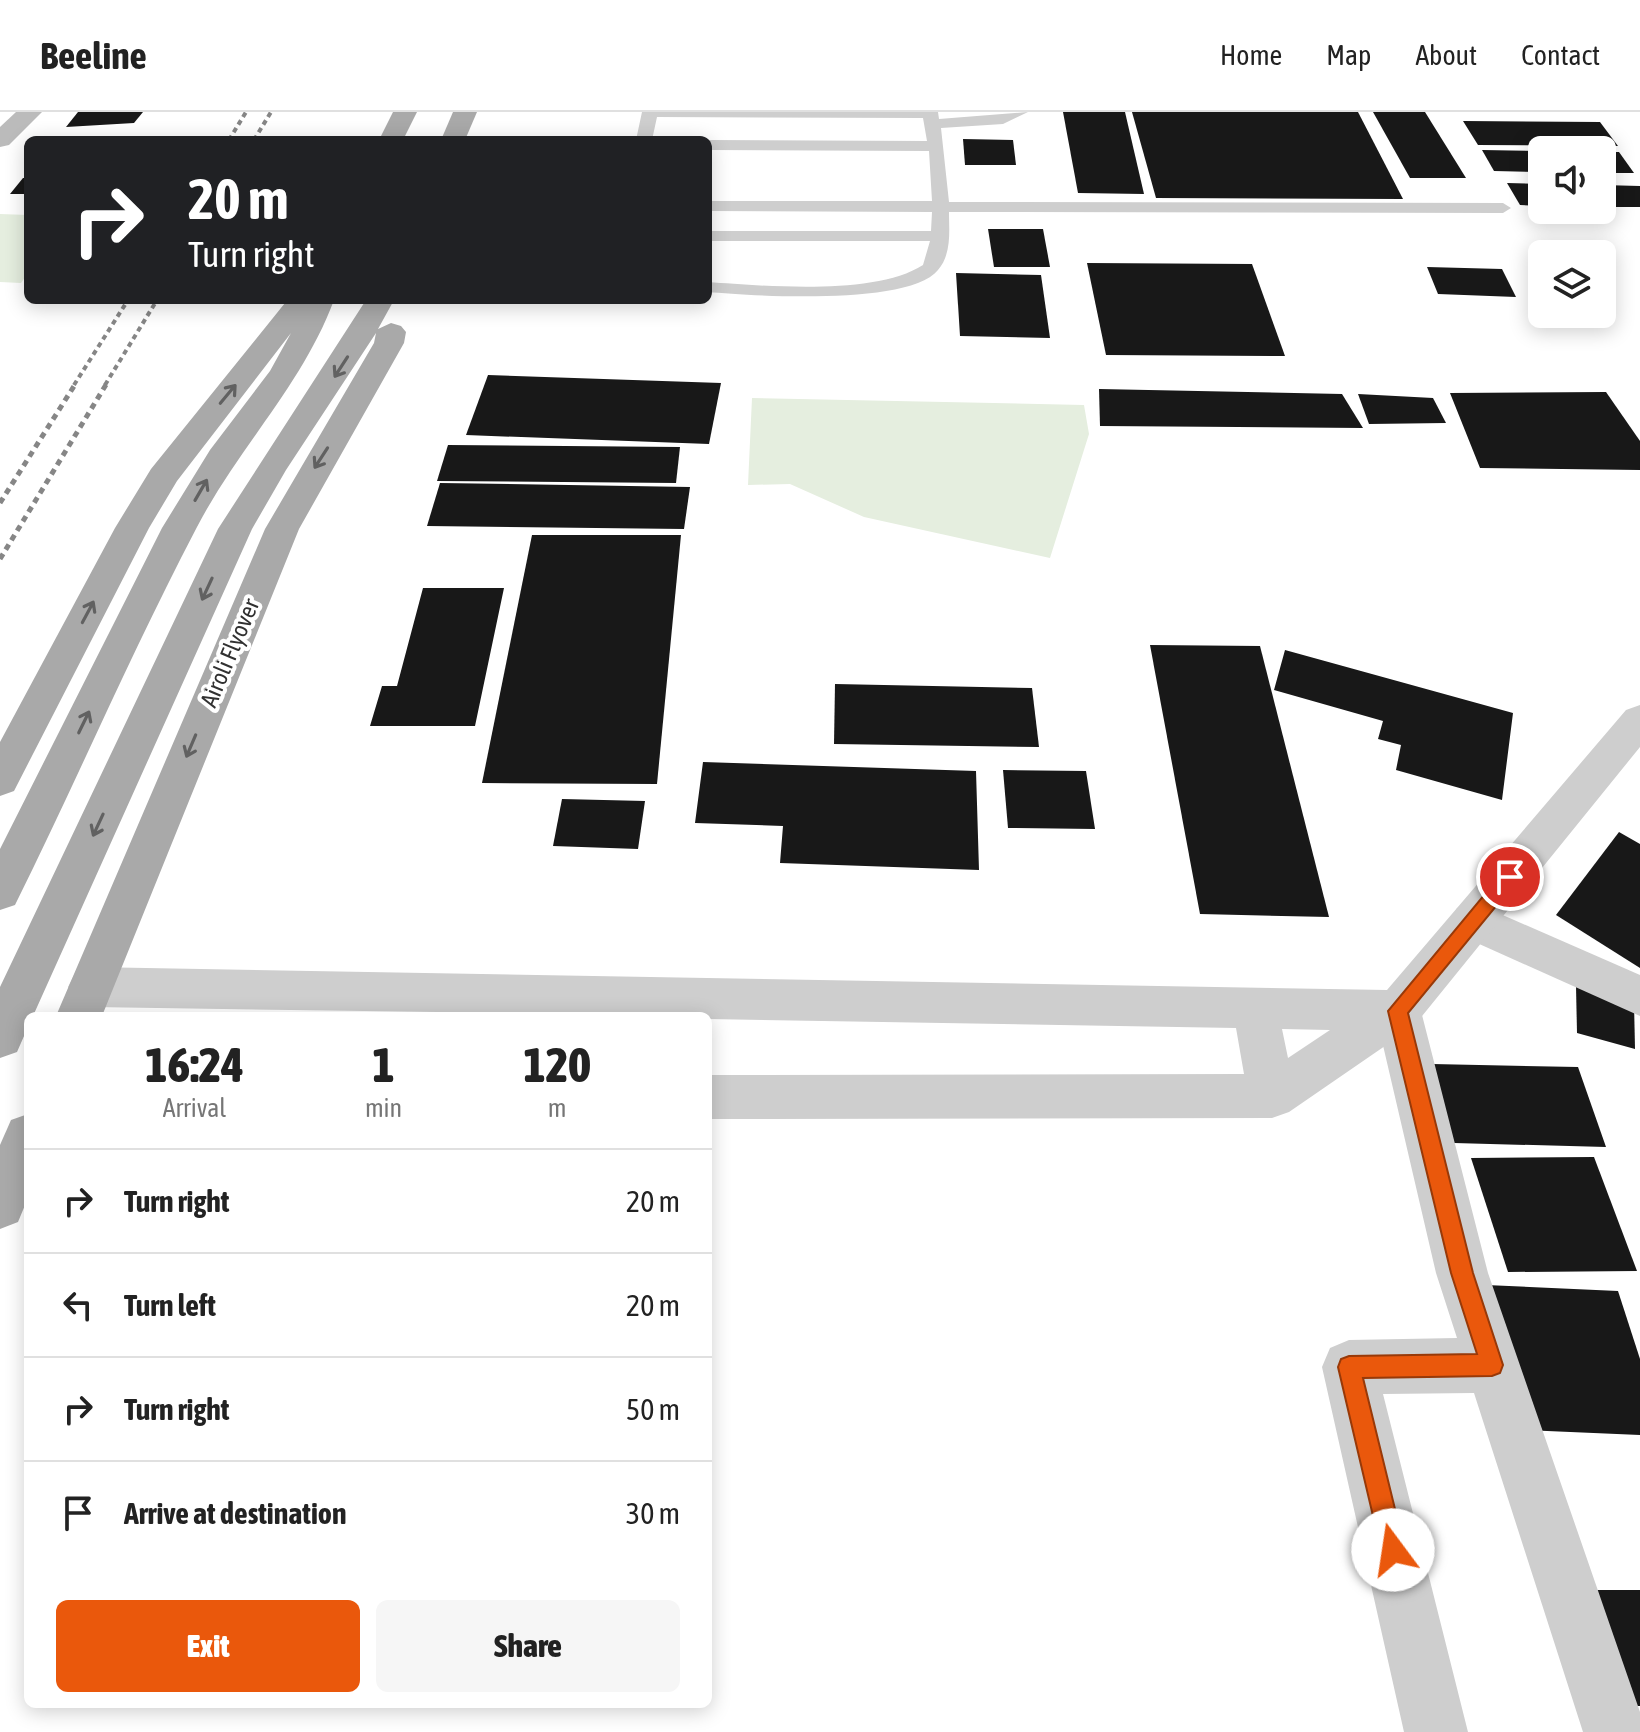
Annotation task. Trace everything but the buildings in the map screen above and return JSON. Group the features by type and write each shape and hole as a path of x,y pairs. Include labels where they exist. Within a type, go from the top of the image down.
{"main road":[{"path":"0,140 30,112"},
{"path":"393,136 405,112"},
{"path":"455,136 465,112"},
{"path":"0,780 132,528 163,476 298,304"},
{"path":"0,892 179,528 208,477 269,398 306,339 319,304"},
{"path":"0,1037 261,479 319,402 378,304"},
{"name":"Airoli Flyover","path":"85,1001 282,529 306,480 356,403 389,343 396,304"},
{"path":"0,1204 24,1146"}],"street":[{"path":"712,1097 1272,1096 1398,1011 1640,720"},
{"path":"1473,921 1640,996"},
{"path":"85,1001 670,998 1398,1011"},
{"path":"1255,1009 1272,1096"},
{"path":"1398,1011 1462,1273 1615,1732"},
{"path":"0,1148 24,1138"},
{"path":"1436,1732 1349,1367 1492,1365"}],"lane":[{"path":"645,136 650,112 1003,119 1020,112"},
{"path":"712,287 753,291 854,289 903,283 928,272 939,257 942,236 932,116"},
{"path":"712,145 935,146"},
{"path":"712,206 1503,208"},
{"path":"712,236 942,236"}],"green space":[{"path":"0,214 24,215 24,279 21,283 0,282"},
{"path":"752,398 1084,405 1089,434 1050,558 864,517 790,484 748,485"}],"railway":[{"path":"231,136 246,112"},
{"path":"256,136 271,112"},
{"path":"74,385 125,304"},
{"path":"105,385 155,304"},
{"path":"0,503 76,383"},
{"path":"0,559 107,383"}],"route":[{"path":"1393,1550 1349,1367 1492,1365 1462,1273 1398,1011 1510,877"}]}
